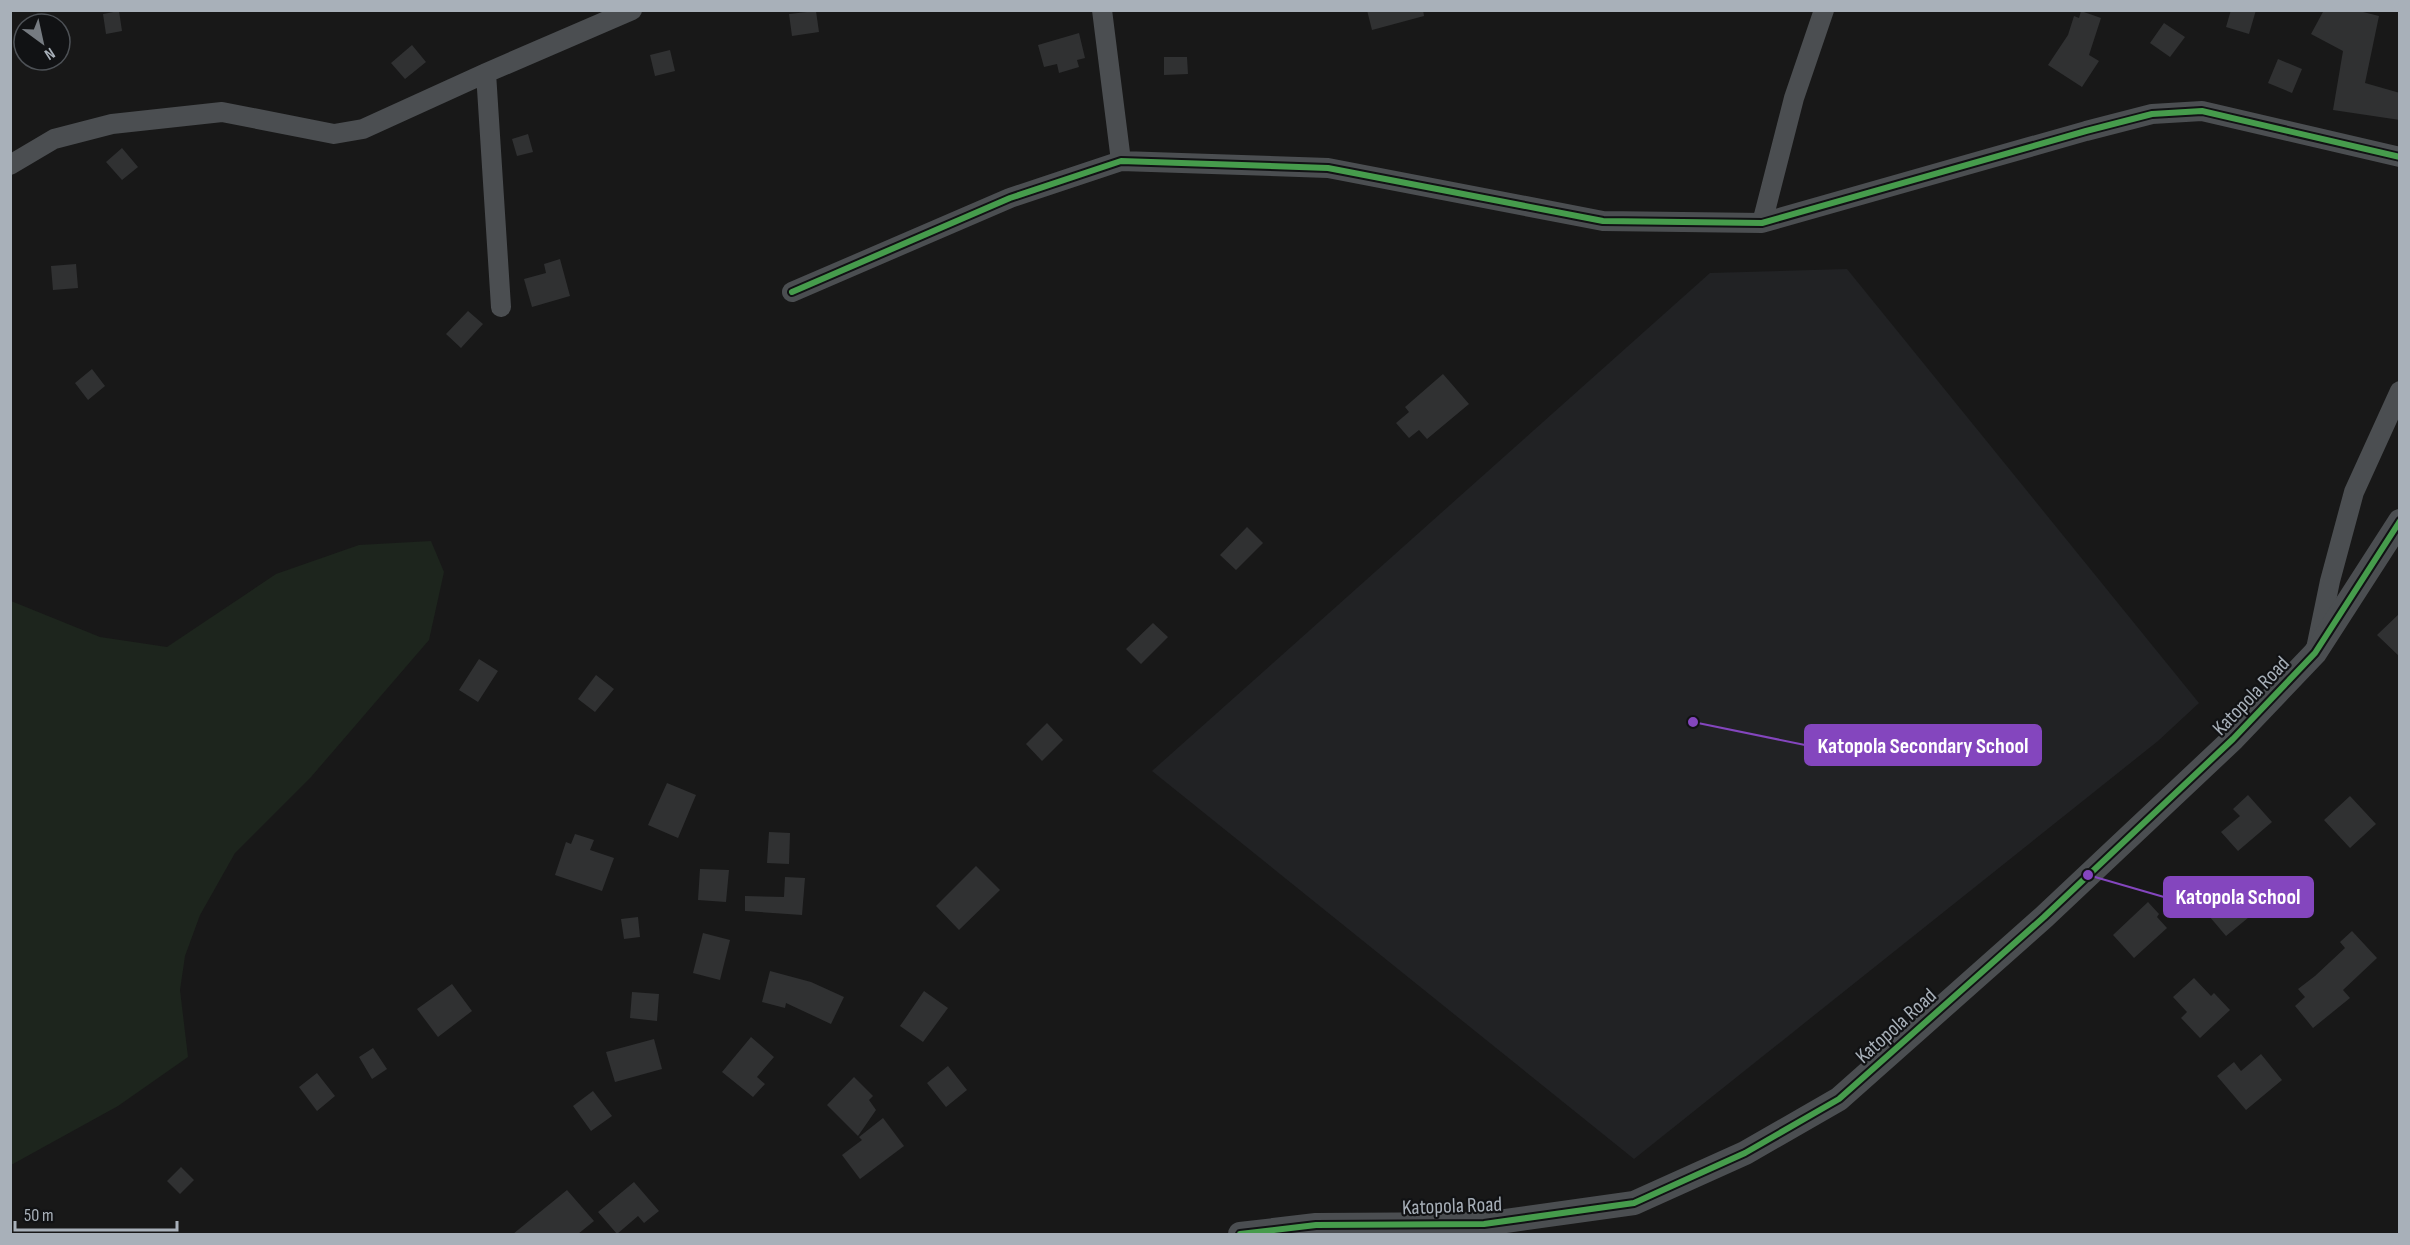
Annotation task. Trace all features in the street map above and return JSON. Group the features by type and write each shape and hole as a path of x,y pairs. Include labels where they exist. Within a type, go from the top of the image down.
{"street":[{"path":"10,165 54,140 112,124 222,112 334,134 363,129 632,10"},
{"path":"1102,10 1120,161"},
{"path":"1762,223 1794,98 1824,10"},
{"path":"486,73 501,307"},
{"path":"792,292 1010,198 1120,161 1328,168 1603,221 1762,223 2152,114 2202,111 2400,157"},
{"path":"2315,653 2330,581 2354,492 2400,391"},
{"name":"Katopola Road","path":"1240,1234 1316,1225 1484,1224 1634,1203 1745,1153 1839,1099 2044,917 2233,739 2315,653 2400,521"}],"shaded area":[{"path":"1847,269 2199,703 2158,741 1634,1159 1152,771 1710,273"},
{"path":"431,541 444,572 429,640 311,777 235,853 200,915 185,956 180,990 188,1057 118,1106 11,1165 11,601 100,637 167,647 276,574 359,545"}],"building":[{"path":"1367,10 1423,10 1424,16 1372,30"},
{"path":"2231,10 2256,10 2249,34 2226,27"},
{"path":"2324,10 2355,10 2379,16 2365,83 2400,93 2400,120 2333,110 2343,51 2311,34"},
{"path":"119,11 122,31 106,34 103,14"},
{"path":"816,11 819,32 792,36 789,14"},
{"path":"2081,11 2101,18 2089,55 2099,61 2082,87 2048,65 2068,35 2074,16 2079,18"},
{"path":"2164,23 2185,37 2170,57 2150,43"},
{"path":"1079,33 1085,58 1077,60 1079,67 1059,73 1057,64 1044,67 1038,45"},
{"path":"412,45 426,62 405,79 391,63"},
{"path":"670,50 675,71 655,76 650,55"},
{"path":"1164,57 1187,57 1188,74 1164,75"},
{"path":"2278,59 2302,69 2292,93 2268,83"},
{"path":"528,134 533,152 517,156 512,139"},
{"path":"122,148 138,167 122,180 106,162"},
{"path":"560,259 570,296 532,307 524,279 546,273 544,264"},
{"path":"76,264 78,288 53,290 51,266"},
{"path":"468,311 483,324 461,348 446,334"},
{"path":"92,369 105,386 88,400 75,383"},
{"path":"1443,374 1469,404 1427,439 1419,430 1409,438 1396,423 1409,412 1405,407"},
{"path":"1247,527 1263,543 1236,570 1220,555"},
{"path":"2400,613 2400,657 2377,635"},
{"path":"1153,623 1168,637 1141,664 1126,649"},
{"path":"479,659 498,671 478,702 459,690"},
{"path":"596,675 614,689 595,712 578,699"},
{"path":"1047,723 1063,740 1042,761 1026,744"},
{"path":"667,783 696,795 678,838 648,825"},
{"path":"2248,795 2272,822 2238,851 2221,832 2240,816 2233,809"},
{"path":"2350,796 2376,824 2350,848 2324,820"},
{"path":"769,832 790,833 789,864 767,863"},
{"path":"575,834 594,840 590,850 614,858 602,891 555,875 566,842 571,844"},
{"path":"976,866 1000,890 959,930 936,906"},
{"path":"700,869 729,870 726,902 698,900"},
{"path":"785,877 805,878 802,915 745,911 745,896 784,897"},
{"path":"2238,882 2260,908 2226,936 2204,910"},
{"path":"2148,902 2159,914 2157,917 2167,928 2134,958 2113,935"},
{"path":"638,917 640,937 624,939 621,919"},
{"path":"2352,931 2377,958 2343,990 2350,998 2313,1028 2295,1006 2305,997 2298,989 2345,948 2340,942"},
{"path":"703,933 730,940 720,980 693,973"},
{"path":"770,971 811,982 844,997 831,1024 786,1003 785,1008 762,1002"},
{"path":"2194,978 2211,996 2214,993 2230,1010 2200,1038 2181,1018 2187,1012 2173,997"},
{"path":"452,984 472,1011 438,1037 417,1009"},
{"path":"924,991 948,1008 923,1042 900,1026"},
{"path":"632,992 659,994 657,1021 630,1018"},
{"path":"751,1037 774,1057 757,1077 765,1084 753,1097 722,1072"},
{"path":"654,1039 662,1069 615,1082 606,1052"},
{"path":"373,1048 387,1069 372,1079 359,1057"},
{"path":"2261,1054 2282,1080 2246,1110 2217,1076 2234,1062 2241,1071"},
{"path":"948,1066 967,1090 946,1107 927,1083"},
{"path":"317,1073 335,1096 317,1111 299,1087"},
{"path":"854,1077 873,1096 869,1100 876,1110 858,1136 827,1105"},
{"path":"593,1091 612,1116 591,1131 573,1106"},
{"path":"883,1118 904,1146 860,1179 842,1155 862,1140 859,1137"},
{"path":"181,1167 194,1180 180,1194 167,1181"},
{"path":"634,1182 659,1211 644,1223 638,1216 617,1234 598,1212"},
{"path":"567,1190 594,1221 578,1234 513,1234"}],"cycle path":[{"path":"792,292 1010,198 1121,161 1328,168 1603,221 1762,223 2152,114 2202,111 2400,157"},
{"path":"1240,1234 1316,1225 1484,1224 1634,1203 1745,1153 1839,1099 2044,917 2233,739 2315,653 2400,521"}],"place":[{"name":"Katopola Secondary School","path":"1693,722"},
{"name":"Katopola School","path":"2088,875"}]}
